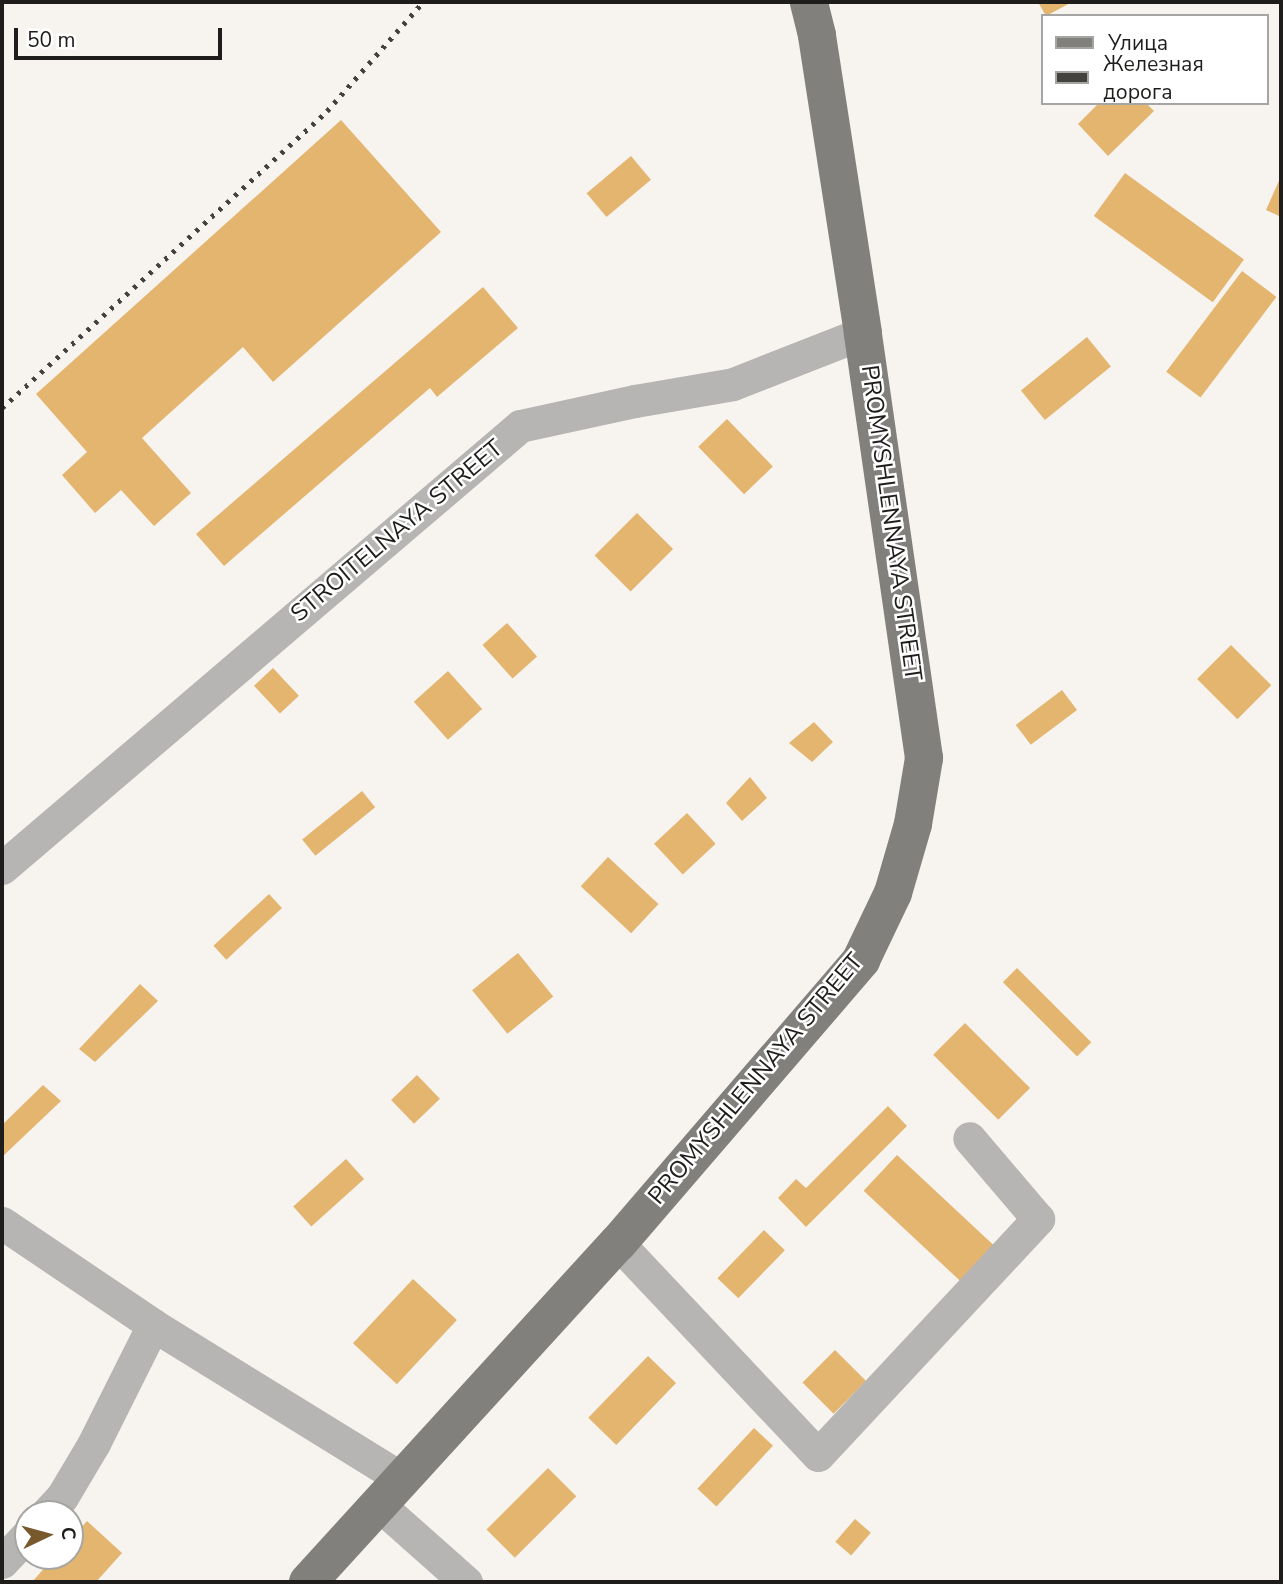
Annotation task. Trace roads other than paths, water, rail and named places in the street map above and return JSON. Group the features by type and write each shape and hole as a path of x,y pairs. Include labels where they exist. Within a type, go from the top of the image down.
{"main road":[{"name":"PROMYSHLENNAYA STREET","path":"308,1582 618,1243 861,960 893,893 914,824 924,758 863,333 817,35 809,2"}],"street":[{"name":"STROITELNAYA STREET","path":"2,868 520,426 635,401 733,384 863,333"},
{"path":"618,1243 818,1455 1038,1219 969,1138"},
{"path":"2,1223 390,1491 466,1582"},
{"path":"59,1500 94,1443 153,1325"},
{"path":"2,1562 14,1549"}],"railway":[{"path":"2,408 327,111 423,2"}]}
